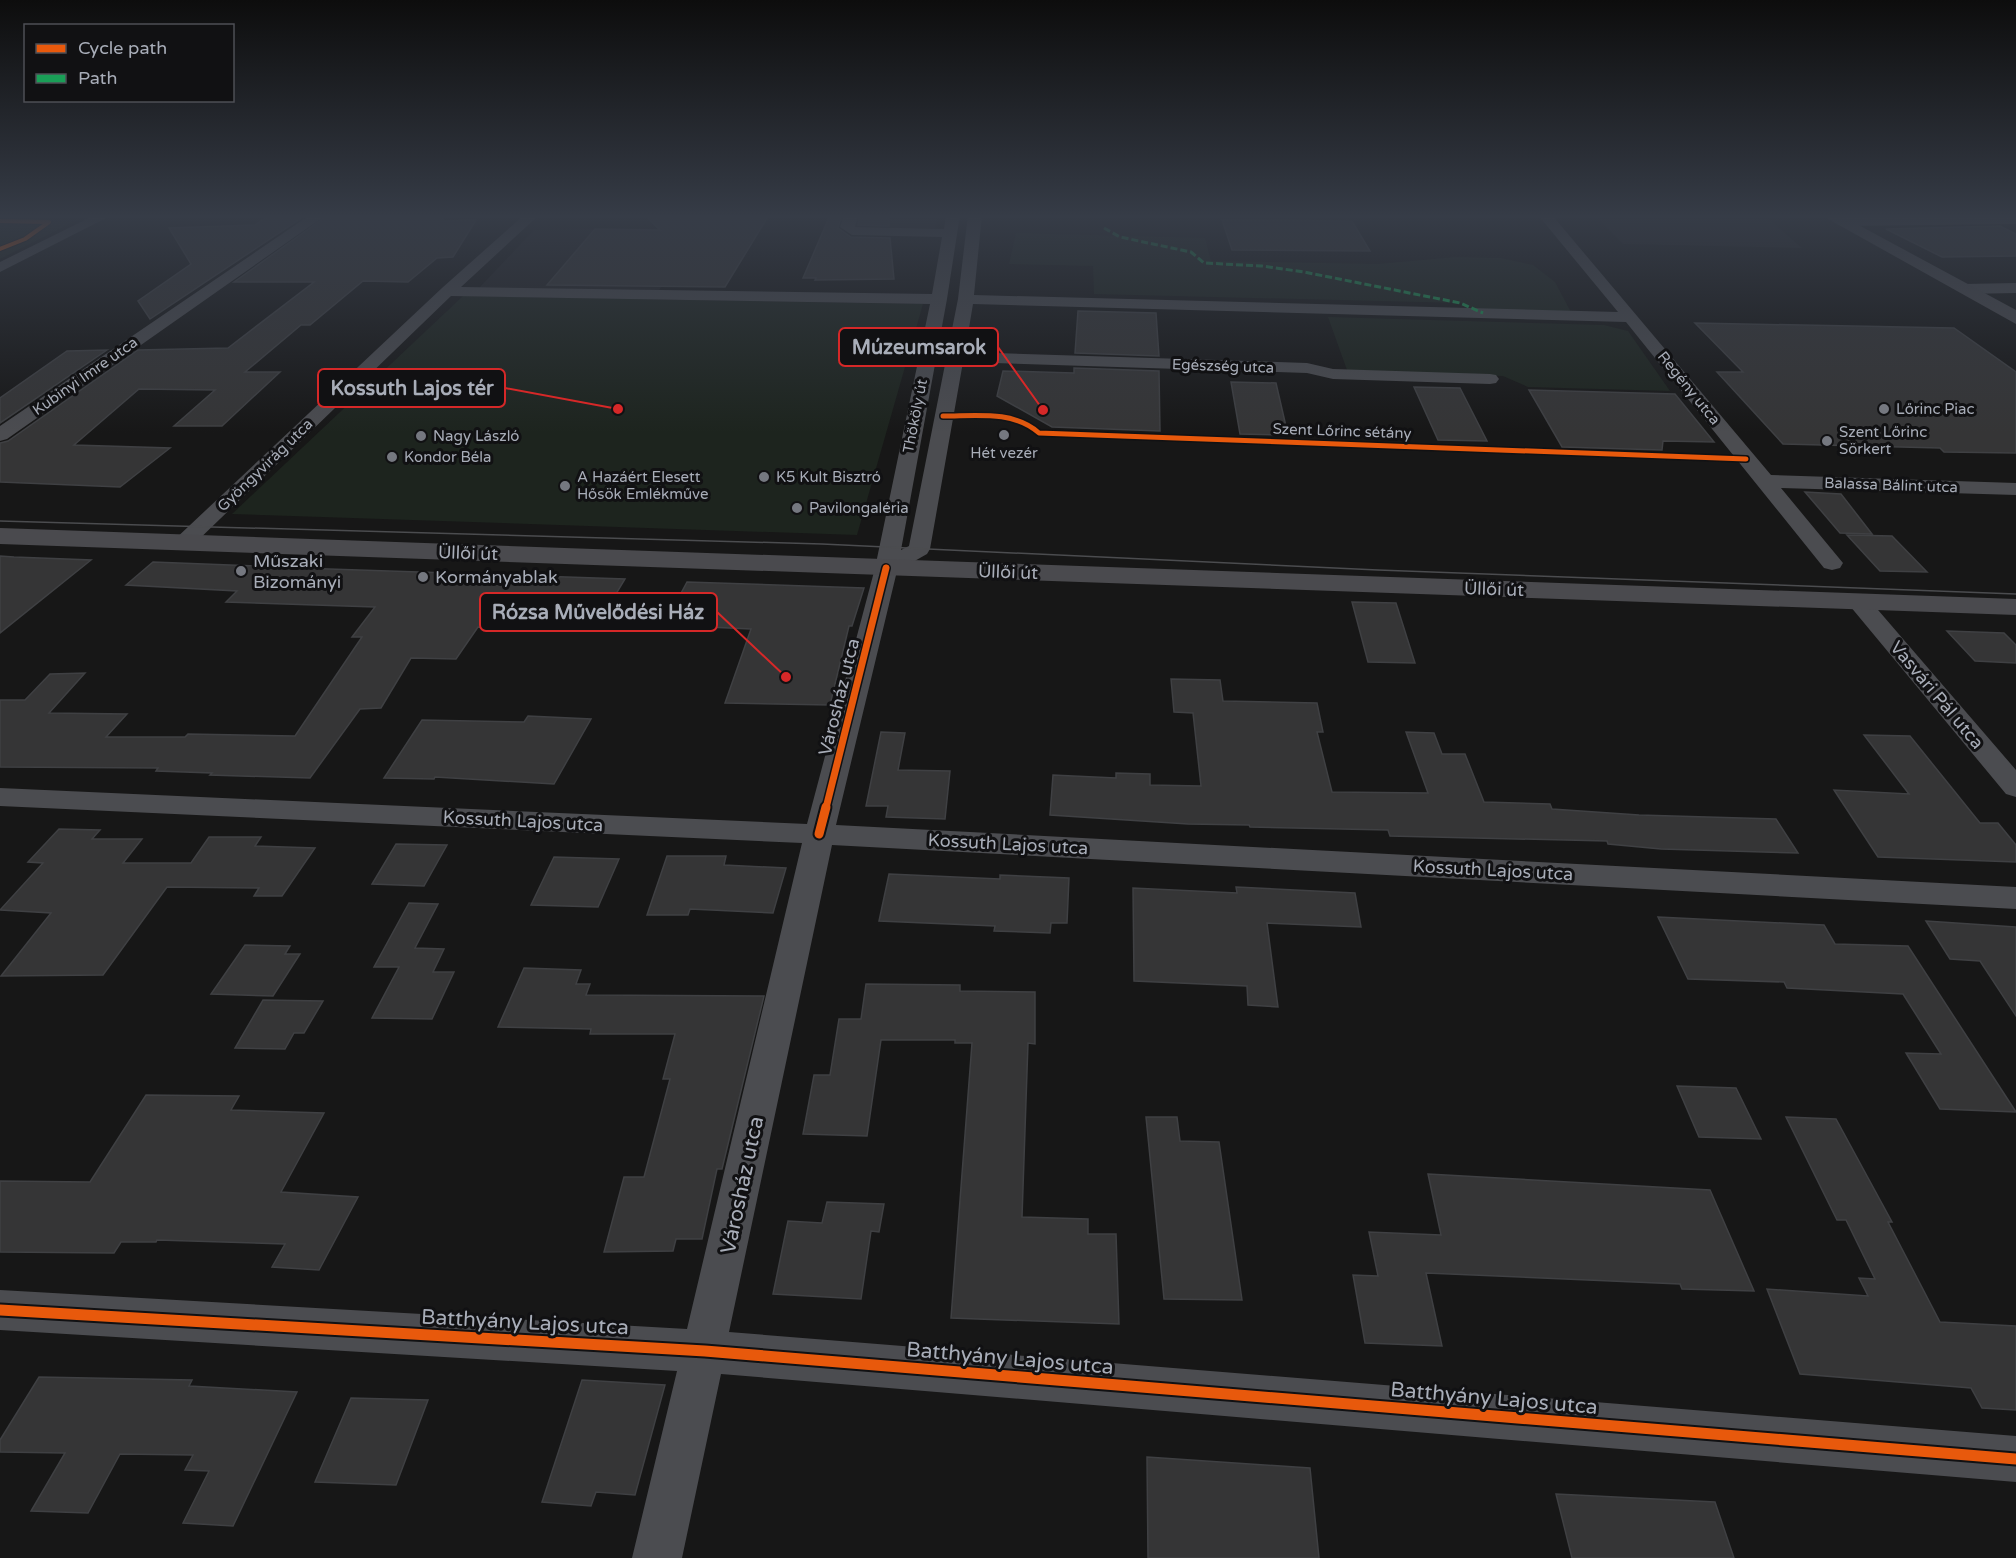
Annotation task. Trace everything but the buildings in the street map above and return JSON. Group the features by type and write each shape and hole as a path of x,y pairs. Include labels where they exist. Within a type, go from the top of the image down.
{"main road":[{"path":"1964,289 2016,318"},
{"name":"Üllői út","path":"0,536 2016,607"}],"street":[{"name":"Kubinyi Imre utca","path":"0,435 214,288"},
{"name":"Gyöngyvirág utca","path":"183,542 451,288"},
{"name":"Thököly út","path":"886,568 941,288"},
{"name":"Thököly út","path":"886,568 919,549 967,288"},
{"name":"Regény utca","path":"1606,288 1832,563"},
{"path":"1964,289 2016,288"},
{"path":"447,291 939,299"},
{"path":"966,299 1631,317"},
{"name":"Egészség utca","path":"954,357 1308,368 1333,374 1490,379"},
{"name":"Thököly út","path":"904,476 932,477"},
{"name":"Balassa Bálint utca","path":"1766,481 2016,489"},
{"name":"Városház utca","path":"657,1558 819,834 886,568"},
{"name":"Vasvári Pál utca","path":"1858,601 2016,788"},
{"name":"Kossuth Lajos utca","path":"0,797 819,834 2016,898"},
{"name":"Batthyány Lajos utca","path":"0,1310 705,1351 2016,1459"}],"shaded area":[{"path":"479,288 661,288 659,290"},
{"path":"1094,288 1558,288 1573,316 1483,313 1460,303 1094,294"},
{"path":"463,296 923,304 857,535 232,514"},
{"path":"1328,317 1604,325 1628,331 1670,391 1528,387 1503,376 1347,370"}],"tram line":[{"path":"0,521 822,544 1378,570 2016,594"}],"marked path":[{"path":"1383,288 1460,303 1483,313"}],"cycle path":[{"name":"Szent Lőrinc sétány","path":"943,416 1008,418 1031,426 1039,433 1746,459"},
{"path":"819,834 886,568"},
{"path":"0,1310 705,1351 2016,1459"}],"place":[{"name":"Kossuth Lajos tér","path":"618,409"},
{"name":"Lőrinc Piac","path":"1884,409"},
{"name":"Múzeumsarok","path":"1043,410"},
{"name":"Hét vezér","path":"1004,435"},
{"name":"Nagy László","path":"421,436"},
{"name":"Szent Lőrinc Sörkert","path":"1827,441"},
{"name":"Kondor Béla","path":"392,457"},
{"name":"K5 Kult Bisztró","path":"764,477"},
{"name":"A Hazáért Elesett Hősök Emlékműve","path":"565,486"},
{"name":"Pavilongaléria","path":"797,508"},
{"name":"Műszaki Bizományi","path":"241,571"},
{"name":"Kormányablak","path":"423,577"},
{"name":"Rózsa Művelődési Ház","path":"786,677"}]}
